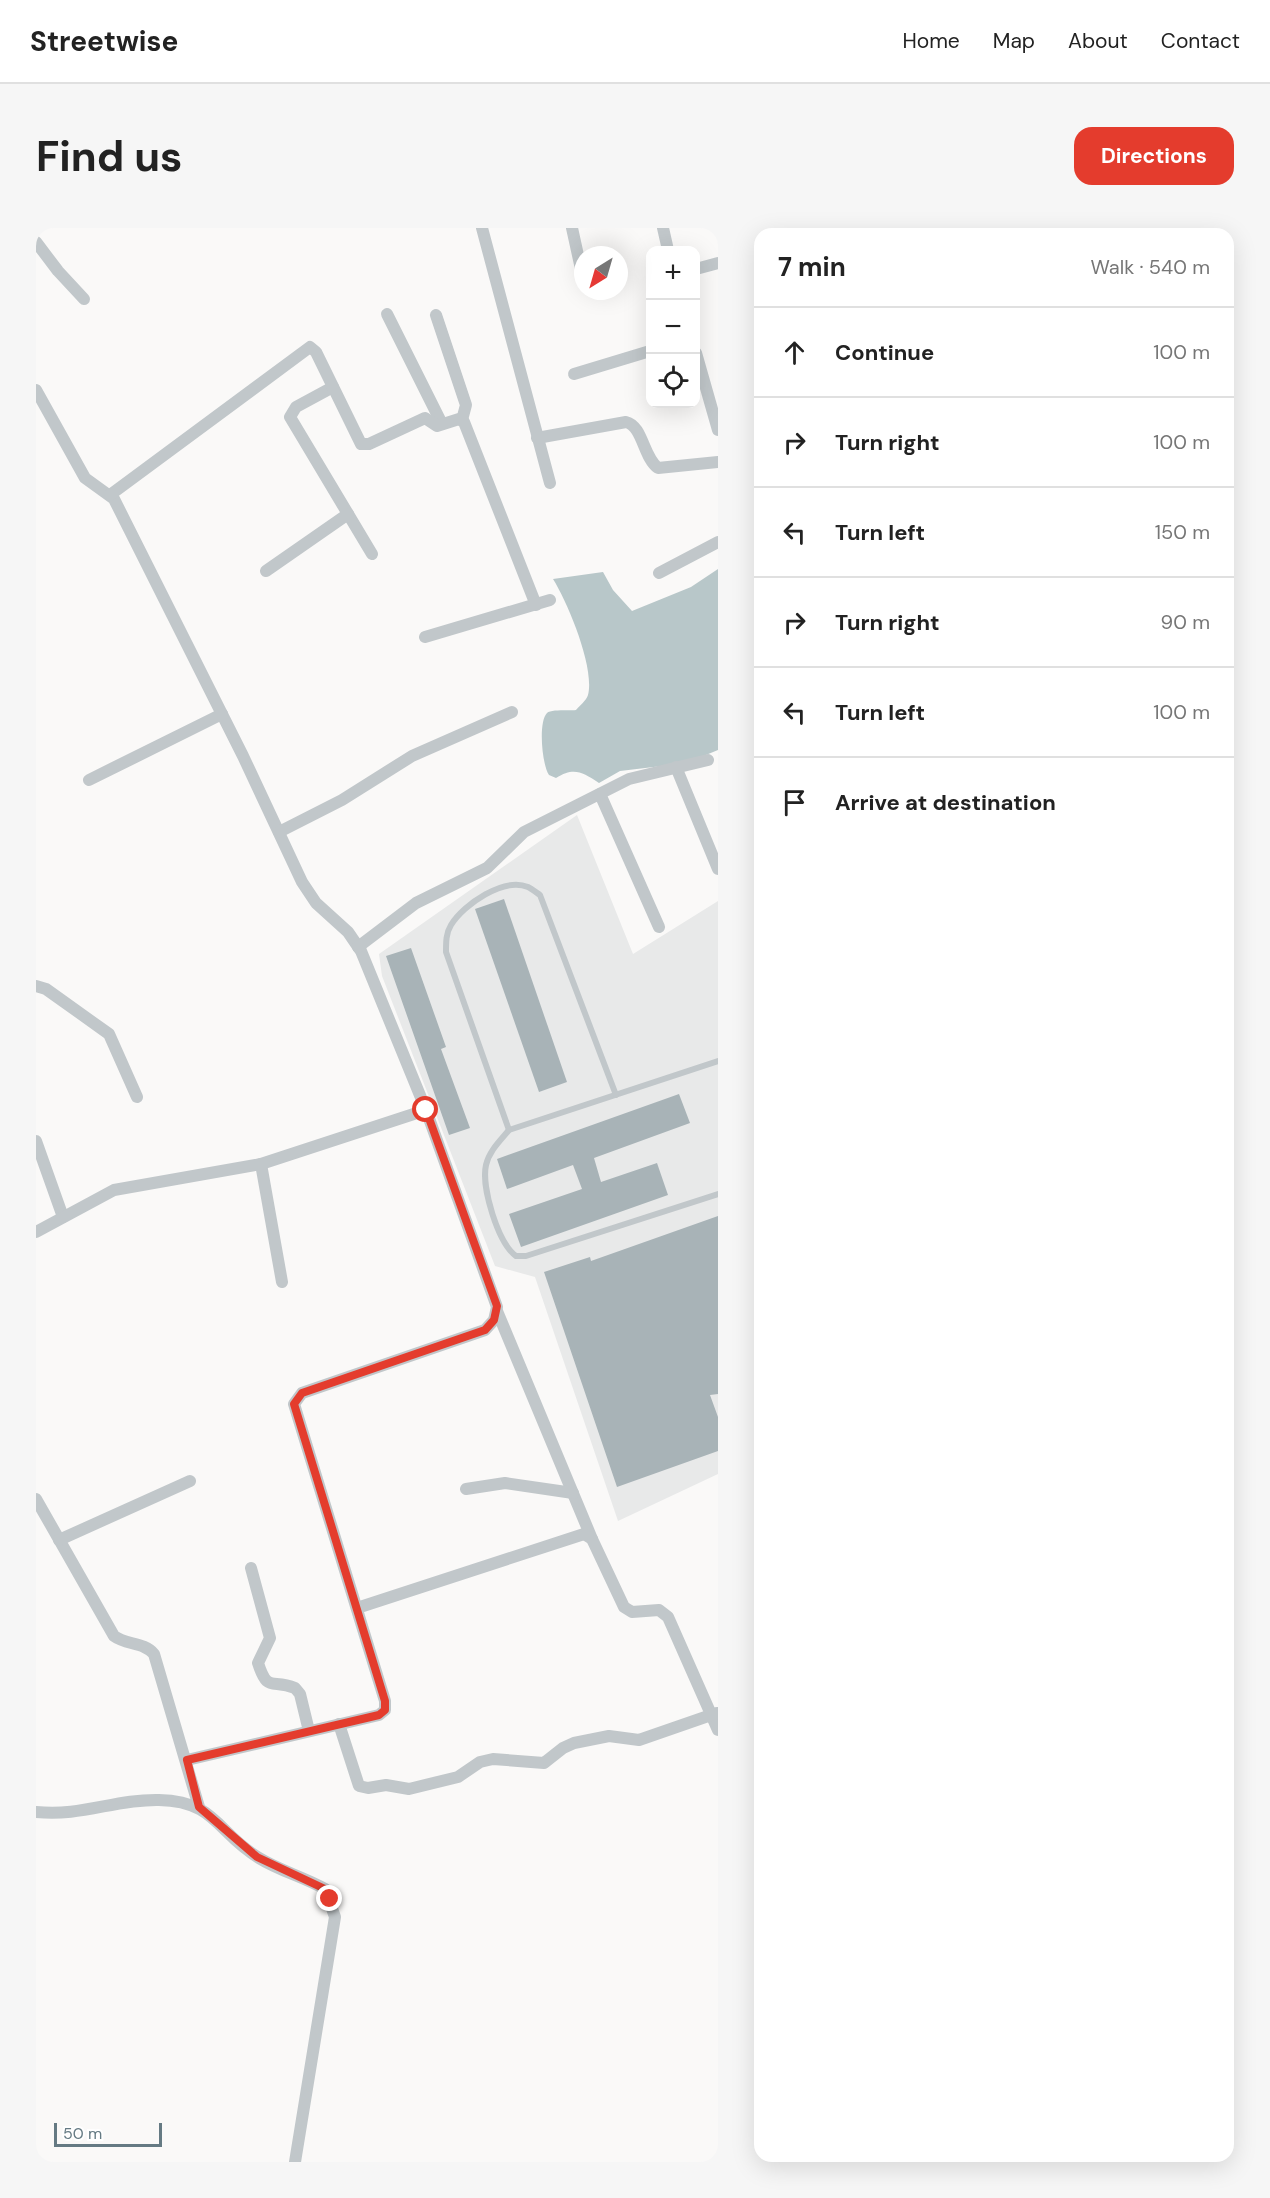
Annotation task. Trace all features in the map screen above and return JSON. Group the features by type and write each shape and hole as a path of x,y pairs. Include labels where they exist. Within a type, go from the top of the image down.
{"street":[{"path":"482,228 550,483"},
{"path":"572,228 576,246"},
{"path":"663,228 667,246"},
{"path":"36,242 57,271 84,299"},
{"path":"700,268 718,263"},
{"path":"387,314 442,424"},
{"path":"436,315 466,405 462,420 536,605"},
{"path":"110,495 310,347 316,351 358,442 363,445 424,418 429,418 434,425 462,420"},
{"path":"574,374 646,352"},
{"path":"696,354 718,430"},
{"path":"333,387 296,407 290,417 372,554"},
{"path":"36,390 85,478 110,495 222,714 308,892 348,932 358,947 426,1110 497,1311 592,1539 624,1607 632,1612 659,1610 668,1617 715,1713 718,1730"},
{"path":"537,438 629,422 636,428 649,461 658,468 718,462"},
{"path":"266,571 348,514"},
{"path":"659,573 718,542"},
{"path":"425,638 550,600"},
{"path":"279,832 342,800 412,756 512,712"},
{"path":"89,780 222,714"},
{"path":"358,947 416,903 487,868 524,832 629,779 708,759"},
{"path":"676,767 718,868"},
{"path":"600,794 659,927"},
{"path":"36,986 46,989 105,1029 114,1041 137,1097"},
{"path":"36,1232 114,1190 261,1164 426,1110"},
{"path":"36,1141 63,1217"},
{"path":"261,1164 282,1282"},
{"path":"187,1760 379,1715 386,1706 294,1411 295,1399 302,1393 485,1330 494,1320 497,1311"},
{"path":"59,1540 190,1481"},
{"path":"466,1489 505,1483 573,1493"},
{"path":"36,1499 114,1636 122,1641 147,1647 154,1654 199,1807"},
{"path":"357,1608 581,1534 592,1539"},
{"path":"251,1568 270,1638 258,1663 263,1679 268,1684 295,1688 300,1694 309,1731"},
{"path":"339,1724 359,1786 368,1788 386,1785 409,1789 458,1777 486,1760 544,1763 563,1748 574,1743 609,1736 639,1740 715,1713"},
{"path":"36,1812 66,1815 123,1802 160,1800 199,1807 257,1857 325,1889 335,1917 295,2162"}],"lane":[{"path":"509,1130 446,952 446,936 459,916 487,894 511,884 528,887 540,895 616,1095"},
{"path":"718,1061 509,1130 493,1148 486,1165 485,1186 502,1239 509,1251 516,1256 537,1253 718,1194"}],"shaded area":[{"path":"718,569 718,750 701,757 662,766 620,771 599,783 578,772 556,778 549,775 544,762 542,744 544,718 549,712 576,710 588,695 589,683 588,669 579,636 566,603 553,579 603,572 613,590 632,611 691,587"},
{"path":"577,815 633,954 718,901 718,1474 618,1521 535,1277 495,1266 382,976 379,954"}],"building":[{"path":"504,899 567,1082 539,1092 475,909"},
{"path":"411,948 446,1047 441,1049 470,1128 449,1135 386,956"},
{"path":"679,1094 690,1123 594,1158 601,1182 657,1163 668,1195 521,1247 509,1214 582,1189 573,1165 507,1189 497,1159"},
{"path":"718,1216 718,1394 710,1395 718,1417 718,1451 617,1487 544,1272 590,1257 591,1261"}],"route":[{"path":"330,1899 325,1889 257,1857 199,1807 187,1760 379,1715 385,1710 385,1701 294,1411 294,1404 295,1399 302,1393 485,1330 497,1315 497,1306 426,1110"}]}
